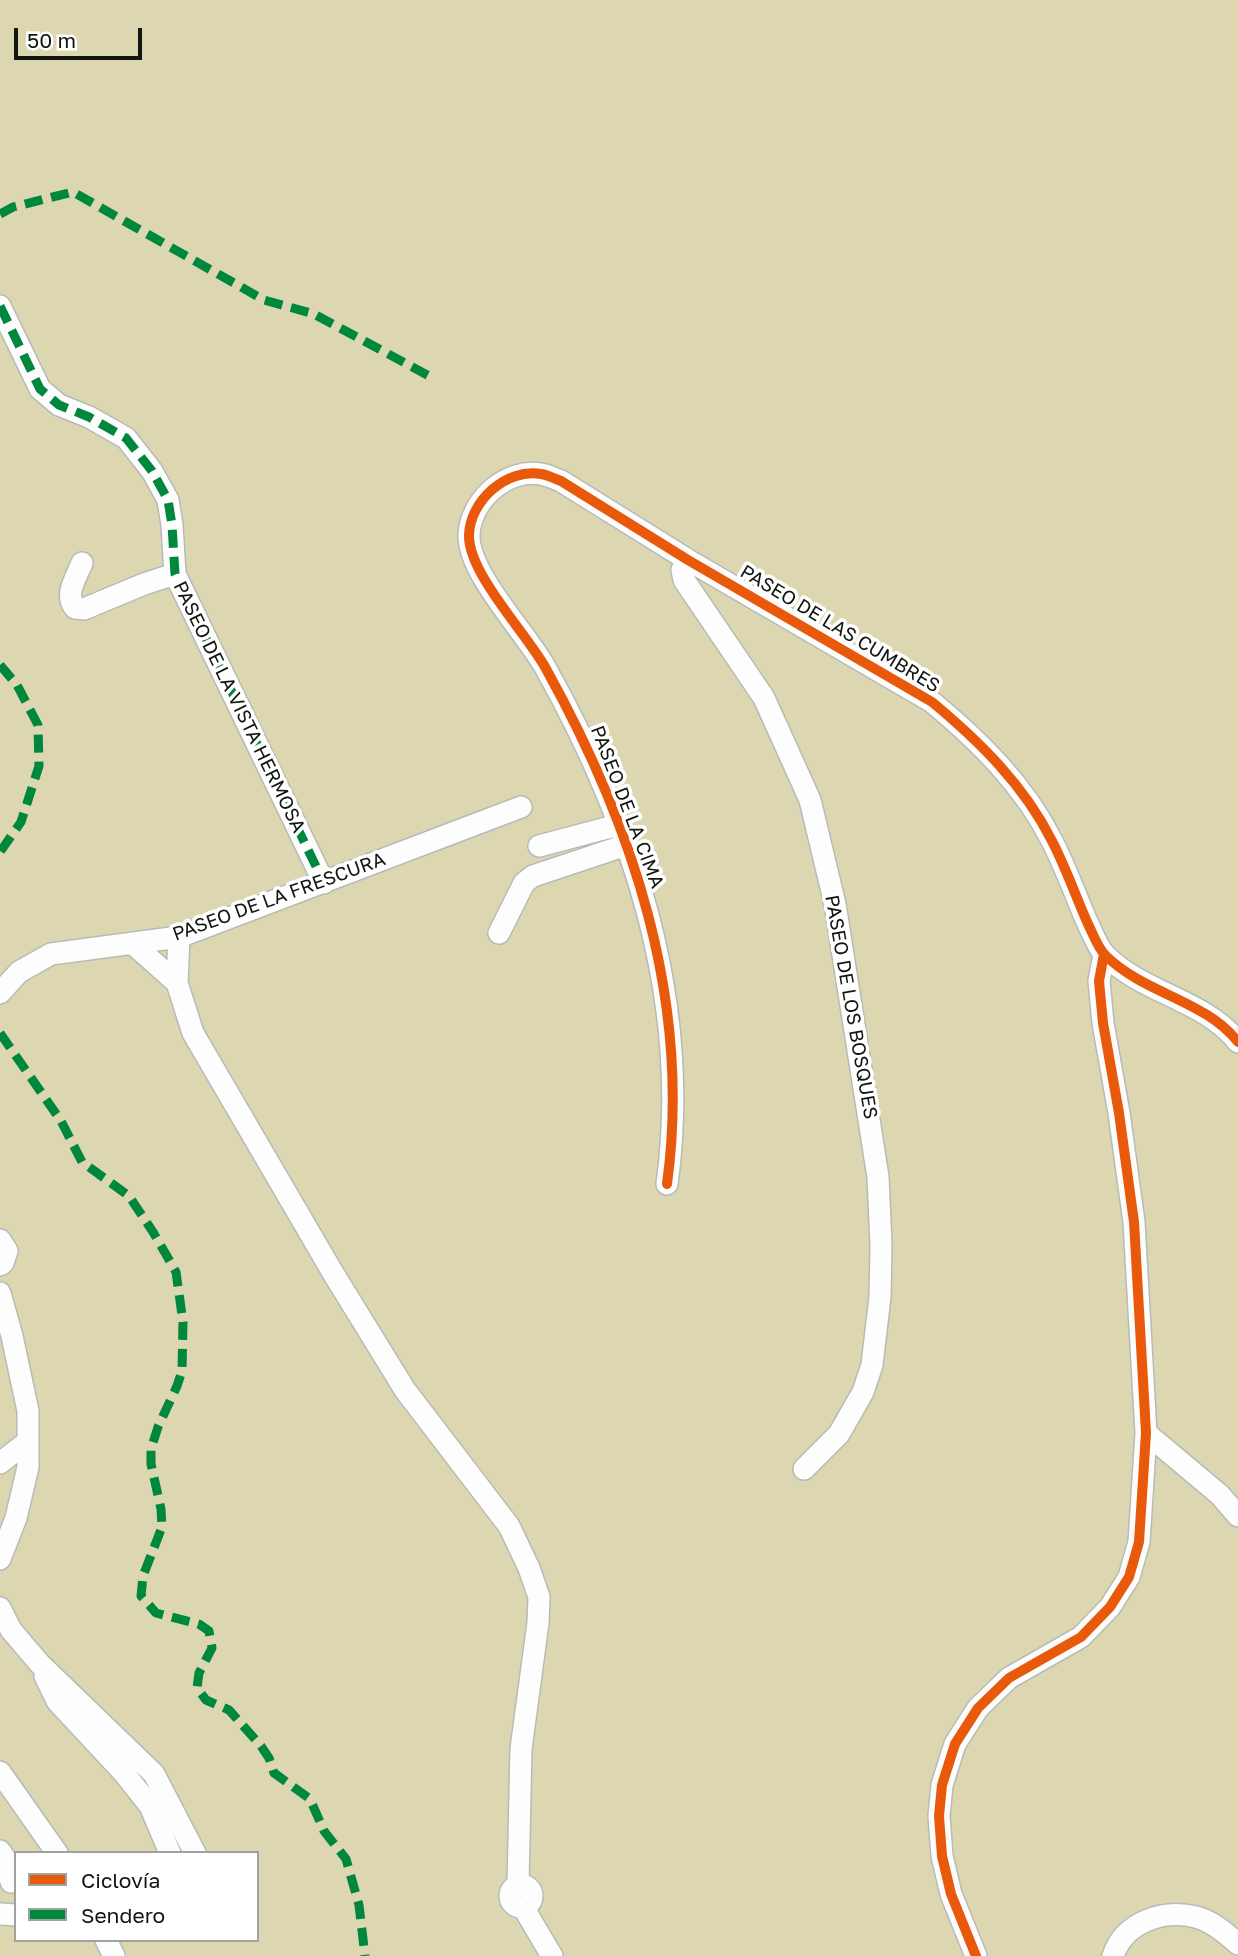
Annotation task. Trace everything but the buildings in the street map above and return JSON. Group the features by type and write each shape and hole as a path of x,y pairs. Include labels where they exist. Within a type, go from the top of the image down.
{"street":[{"name":"PASEO DE LA VISTA HERMOSA","path":"0,306 40,389 59,405 89,417 126,438 152,471 168,499 175,574 324,883"},
{"name":"PASEO DE LAS CUMBRES","path":"502,482 522,474 541,474 561,481 688,560 921,695 962,727 996,761 1028,800 1052,841 1104,954 1152,989 1193,1006 1214,1019 1238,1042"},
{"name":"PASEO DE LA CIMA","path":"502,482 488,493 477,507 469,536 472,553 483,577 543,664 587,745 651,919 662,972 671,1040 674,1102 667,1184"},
{"name":"PASEO DE LOS BOSQUES","path":"688,560 682,570 684,580 764,698 810,800 835,904 878,1177 880,1297 872,1365 863,1392 839,1434 804,1469"},
{"path":"82,564 70,594 70,602 75,608 84,609 175,574"},
{"name":"PASEO DE LA FRESCURA","path":"0,993 19,972 51,954 178,937 521,807"},
{"path":"539,846 618,824"},
{"path":"499,933 524,883 533,876 626,845"},
{"path":"178,937 177,983 193,1033 333,1273 405,1390 509,1526 528,1568 538,1597 538,1623 521,1749 518,1885 510,1891 509,1896 513,1905 523,1907 552,1956"},
{"path":"132,943 177,983"},
{"path":"976,1956 951,1894 942,1856 939,1816 942,1785 956,1744 978,1708 1009,1678 1081,1637 1110,1607 1129,1577 1139,1542 1146,1433 1134,1222 1103,1023 1099,981 1104,954"},
{"path":"0,1240 7,1251 0,1265"},
{"path":"0,1559 22,1497 28,1467 28,1411 1,1301"},
{"path":"1146,1433 1220,1495 1238,1516"},
{"path":"0,1463 27,1442"},
{"path":"0,1608 11,1630 40,1664 57,1701 124,1773 158,1801 194,1851"},
{"path":"0,1772 56,1851"},
{"path":"158,1801 170,1851"},
{"path":"0,1851 6,1860 9,1884"},
{"path":"1115,1954 1129,1930 1144,1921 1177,1914 1198,1917 1219,1927 1238,1944"}],"shaded area":[{"path":"0,0 1238,0 1238,1956 0,1956"}],"marked path":[{"path":"0,214 13,207 73,192 264,300 314,314 431,377"},
{"path":"0,306 40,389 59,405 89,417 126,438 152,471 168,500 175,574 324,883"},
{"path":"0,665 17,685 38,725 39,766 21,822 0,852"},
{"path":"0,1033 61,1121 82,1162 129,1196 176,1272 183,1322 182,1371 151,1449 162,1527 143,1576 141,1596 156,1613 199,1624 209,1631 212,1648 199,1673 197,1688 206,1700 229,1710 261,1746 274,1773 310,1799 324,1831 346,1859 359,1905 365,1956"}],"cycle path":[{"path":"667,1184 673,1116 671,1048 663,982 648,916 629,852 577,727 545,667 488,584 471,550 469,535 476,510 492,490 515,476 541,474 561,481 688,560 932,702 983,748 1028,801 1057,851 1103,953 1138,980 1209,1016 1238,1042"},
{"path":"976,1956 951,1894 942,1856 939,1816 942,1785 955,1744 978,1708 1009,1678 1081,1637 1110,1607 1129,1577 1139,1542 1146,1433 1134,1222 1103,1023 1099,981 1104,954"}]}
